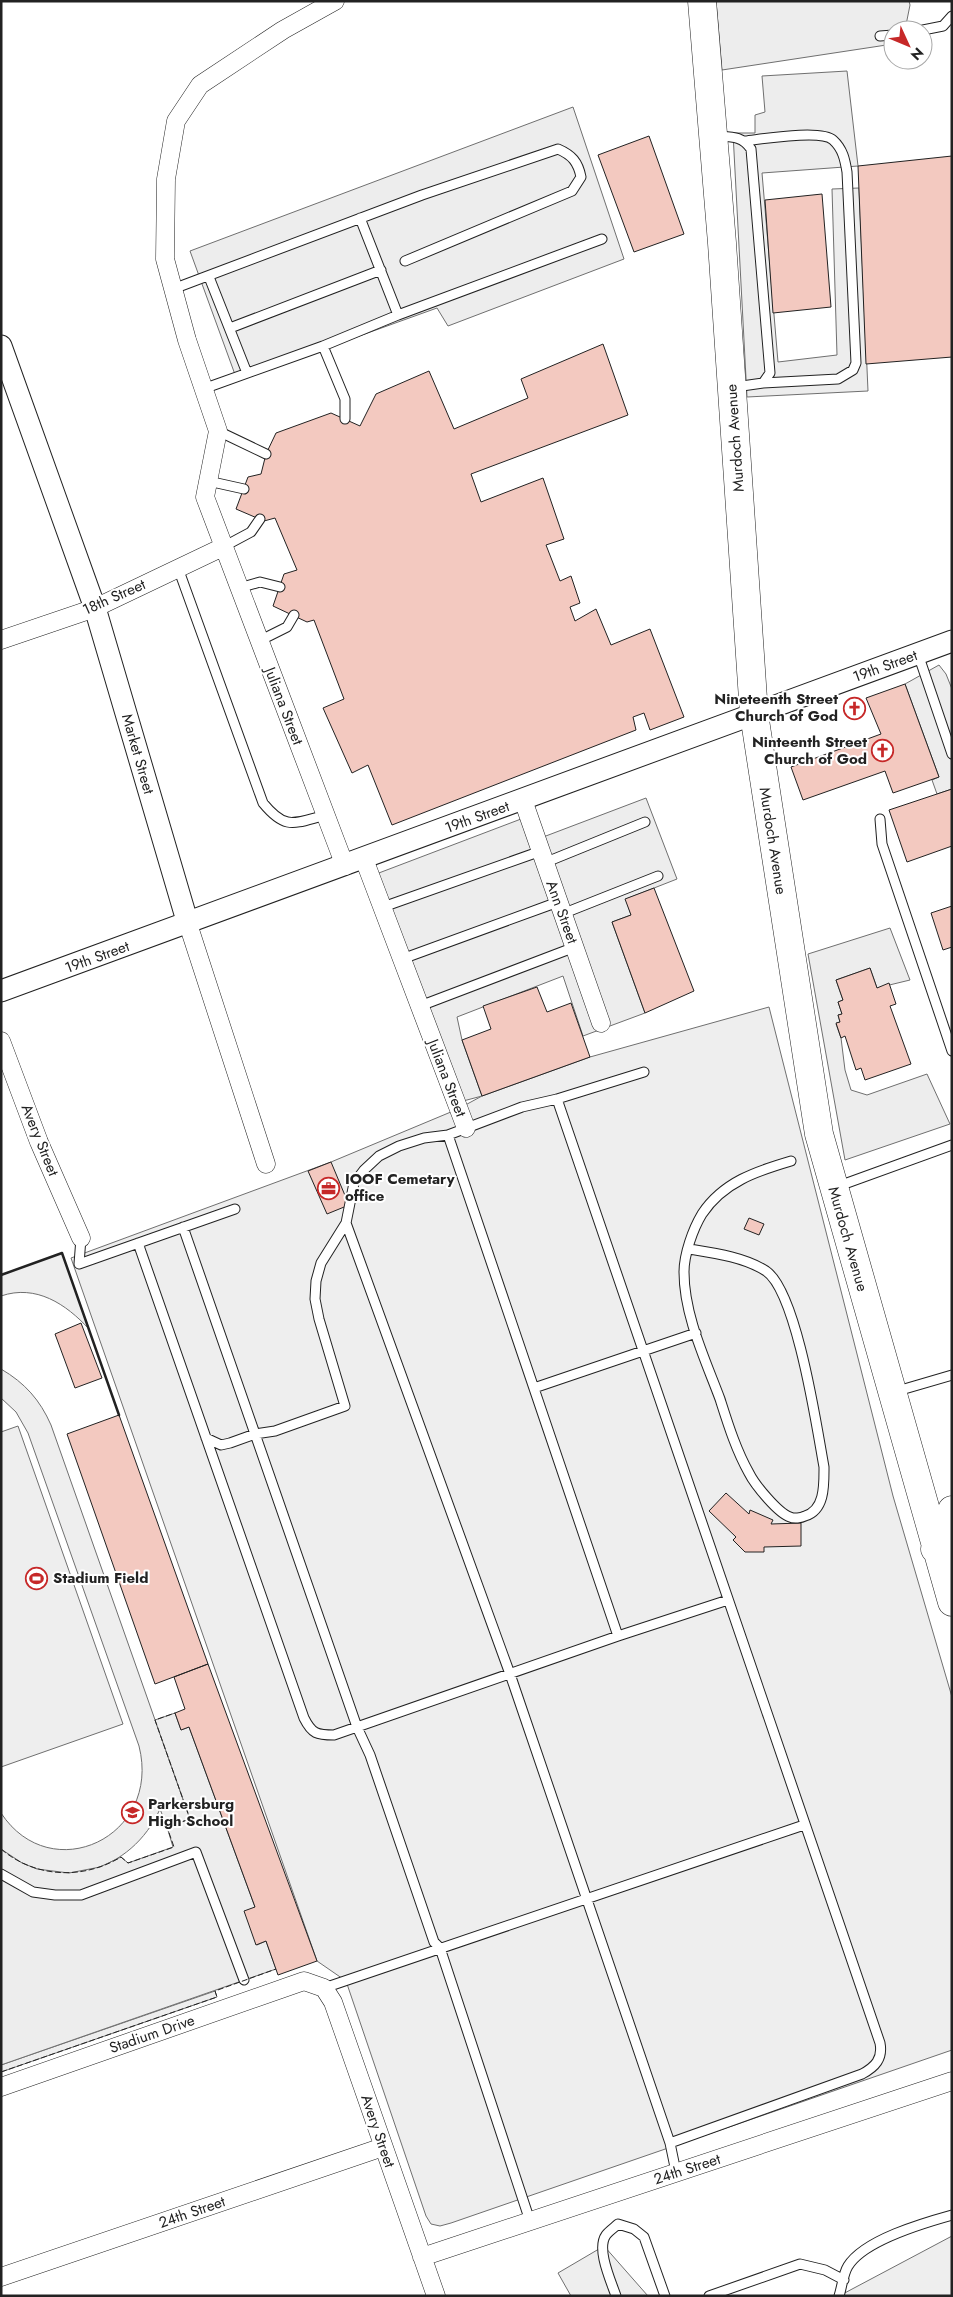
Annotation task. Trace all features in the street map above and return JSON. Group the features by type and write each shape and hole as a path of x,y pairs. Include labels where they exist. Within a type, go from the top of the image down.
{"main road":[{"name":"Murdoch Avenue","path":"702,1 714,136 754,714 819,1134 935,1549 952,1602"},
{"path":"935,1549 952,1510"}],"street":[{"path":"218,431 203,389 165,259 166,179 176,121 200,85 283,30 335,1"},
{"name":"Market Street","path":"1,346 95,608 188,924 266,1164"},
{"name":"Juliana Street","path":"218,431 205,497 326,815 383,907 466,1128"},
{"name":"18th Street","path":"1,640 95,608 223,547"},
{"name":"19th Street","path":"1,992 754,714 918,654 951,644"},
{"name":"Ann Street","path":"523,800 601,1023"},
{"name":"Avery Street","path":"1,1041 39,1142 81,1238"},
{"name":"Stadium Drive","path":"1,2087 304,1981 324,1988"},
{"name":"Avery Street","path":"324,1988 333,2002 436,2296"},
{"name":"24th Street","path":"422,2257 952,2080"},
{"name":"24th Street","path":"1,2277 383,2147"}],"lane":[{"path":"933,28 943,26 952,16"},
{"path":"714,136 737,137 745,140 820,134 832,139 843,153 847,172 856,363 853,370 838,379 763,383 732,388"},
{"path":"745,140 751,149 753,162 770,373 763,383"},
{"path":"173,289 209,277 360,218 558,149 570,154 579,165 581,177 572,191 405,261"},
{"path":"360,218 398,316"},
{"path":"203,389 323,346 602,239"},
{"path":"230,328 381,270"},
{"path":"209,277 246,373"},
{"path":"323,346 345,399 345,419"},
{"path":"218,431 266,454"},
{"path":"208,481 244,489"},
{"path":"223,547 251,532 260,519"},
{"path":"178,568 263,803 282,822 295,822 326,815"},
{"path":"239,588 260,582 280,587"},
{"path":"259,641 287,627 294,616"},
{"path":"918,654 952,754"},
{"path":"880,819 882,844 952,1051"},
{"path":"383,907 542,857 645,822"},
{"path":"402,958 658,876"},
{"path":"420,1006 575,947"},
{"path":"206,1438 222,1445 255,1434 275,1431 345,1406 315,1300 316,1281 321,1263 346,1223 354,1183 379,1156 399,1146 424,1138 448,1134 522,1107 557,1099 644,1072"},
{"path":"557,1099 882,2054 874,2067 862,2074 670,2143"},
{"path":"448,1134 618,1636"},
{"path":"834,1188 952,1145"},
{"path":"689,1248 737,1259 767,1272 777,1284 788,1307 801,1348 824,1467 822,1499 810,1514 800,1518 790,1517 765,1496 749,1474 734,1441 696,1333 688,1305 684,1272 689,1248 702,1214 717,1196 738,1180 758,1171 791,1161"},
{"path":"81,1238 79,1264 235,1208"},
{"path":"346,1223 510,1674 670,2143 676,2172"},
{"path":"183,1227 357,1727 370,1756 434,1942 440,1948 530,2221"},
{"path":"138,1243 304,1718 310,1729 320,1735 334,1735 618,1636 728,1600"},
{"path":"534,1388 696,1333"},
{"path":"891,1393 952,1375"},
{"path":"324,1988 804,1825"},
{"path":"1,1874 33,1892 55,1895 81,1895 196,1852 244,1980"},
{"path":"839,2296 847,2266 862,2249 922,2224 952,2215"},
{"path":"616,2296 605,2264 602,2245 606,2235 618,2224 634,2229 644,2237 665,2296"},
{"path":"709,2296 800,2264 825,2270 844,2280"}],"shaded area":[{"path":"716,1 909,1 907,20 883,20 883,46 722,70"},
{"path":"847,71 858,166 762,173 778,362 837,355 832,189 859,188 868,391 747,397 733,133 755,133 755,115 765,112 762,76"},
{"path":"573,107 624,259 448,326 437,308 237,380 190,251"},
{"path":"939,665 946,674 952,689 952,789 937,794 932,780 939,777 905,684"},
{"path":"646,798 677,879 626,899 631,915 612,922 645,1013 583,1036 563,976 457,1017 462,1040 482,1096 448,1105 363,879 521,819 530,842"},
{"path":"890,928 910,980 877,988 870,968 836,980 843,1000 838,1002 842,1014 838,1015 840,1022 836,1024 841,1038 845,1070 851,1090 867,1095 927,1074 950,1124 845,1160 808,954"},
{"path":"769,1007 893,1496 952,1697 952,2050 451,2223 440,2226 431,2224 426,2216 346,1981 317,1961 71,1258 331,1162 458,1109 482,1096 590,1057"},
{"path":"62,1253 89,1329 60,1304 50,1299 26,1293 1,1296 1,1275"},
{"path":"1,1369 31,1393 51,1425 190,1819 167,1827 160,1809 147,1831 131,1848 112,1861 91,1870 68,1873 45,1871 22,1863 1,1849 1,1813 22,1836 47,1847 73,1849 97,1842 119,1827 134,1806 142,1778 139,1746 28,1433 16,1412 1,1398"},
{"name":"Stadium Field","path":"18,1426 123,1724 1,1767 1,1432"},
{"path":"175,1713 181,1730 189,1727 255,1907 257,1945 266,1941 276,1969 1,2065 1,1849 22,1863 37,1869 69,1873 100,1867 121,1857 128,1863 173,1847 167,1827 190,1819 155,1720"},
{"path":"215,1991 217,1997 1,2072 1,2065"},
{"path":"952,2236 952,2296 839,2296"},
{"path":"604,2246 648,2296 571,2296 558,2273"}],"building":[{"path":"649,136 684,234 634,252 598,155"},
{"path":"952,156 952,357 866,364 858,166"},
{"path":"822,194 831,307 773,313 765,200"},
{"path":"603,344 628,415 471,474 481,502 543,478 564,539 546,545 560,581 571,576 580,603 570,607 575,621 596,609 611,645 650,629 684,717 650,730 644,713 633,717 636,730 392,825 368,765 352,773 323,708 344,699 314,620 307,622 273,606 284,574 297,570 275,518 264,521 236,509 248,477 261,474 266,454 276,433 331,413 360,426 376,394 429,371 454,429 528,398 521,379"},
{"name":"Ninteenth Street Church of God","path":"905,684 939,777 893,793 885,771 803,800 791,767 881,734 866,698"},
{"path":"952,789 952,846 907,862 889,810"},
{"path":"654,888 694,991 645,1013 612,922 631,915 625,899"},
{"path":"952,906 952,947 943,950 931,913"},
{"path":"870,968 877,988 889,983 896,1004 890,1006 911,1064 865,1080 861,1068 856,1070 845,1036 841,1038 836,1023 840,1022 838,1015 842,1014 838,1002 843,1000 836,980"},
{"path":"537,987 547,1012 571,1003 590,1057 482,1096 462,1040 491,1029 483,1006"},
{"name":"IOOF Cemetary office","path":"331,1162 349,1205 327,1214 308,1171"},
{"path":"749,1218 764,1224 759,1235 744,1229"},
{"path":"81,1323 102,1378 75,1388 55,1334"},
{"path":"119,1415 208,1664 155,1684 67,1434"},
{"path":"726,1493 749,1514 750,1510 773,1520 771,1524 801,1523 801,1546 764,1547 764,1552 745,1552 733,1540 736,1537 709,1511"},
{"path":"208,1664 317,1961 278,1975 266,1941 256,1945 244,1911 255,1907 189,1727 181,1730 175,1713 185,1709 174,1677"}],"fence":[{"path":"1,1849 14,1859 29,1866 60,1873 91,1870 121,1857 128,1863 174,1847 167,1827 190,1819 155,1720 175,1713"},
{"path":"1,2072 217,1997 215,1991 276,1969"}],"wall":[{"path":"1,1275 62,1253 119,1415"}],"place":[{"name":"Nineteenth Street Church of God","path":"854,708"},
{"name":"Ninteenth Street Church of God","path":"883,751"},
{"name":"IOOF Cemetary office","path":"329,1188"},
{"name":"Stadium Field","path":"37,1578"},
{"name":"Parkersburg High School","path":"132,1813"}]}
